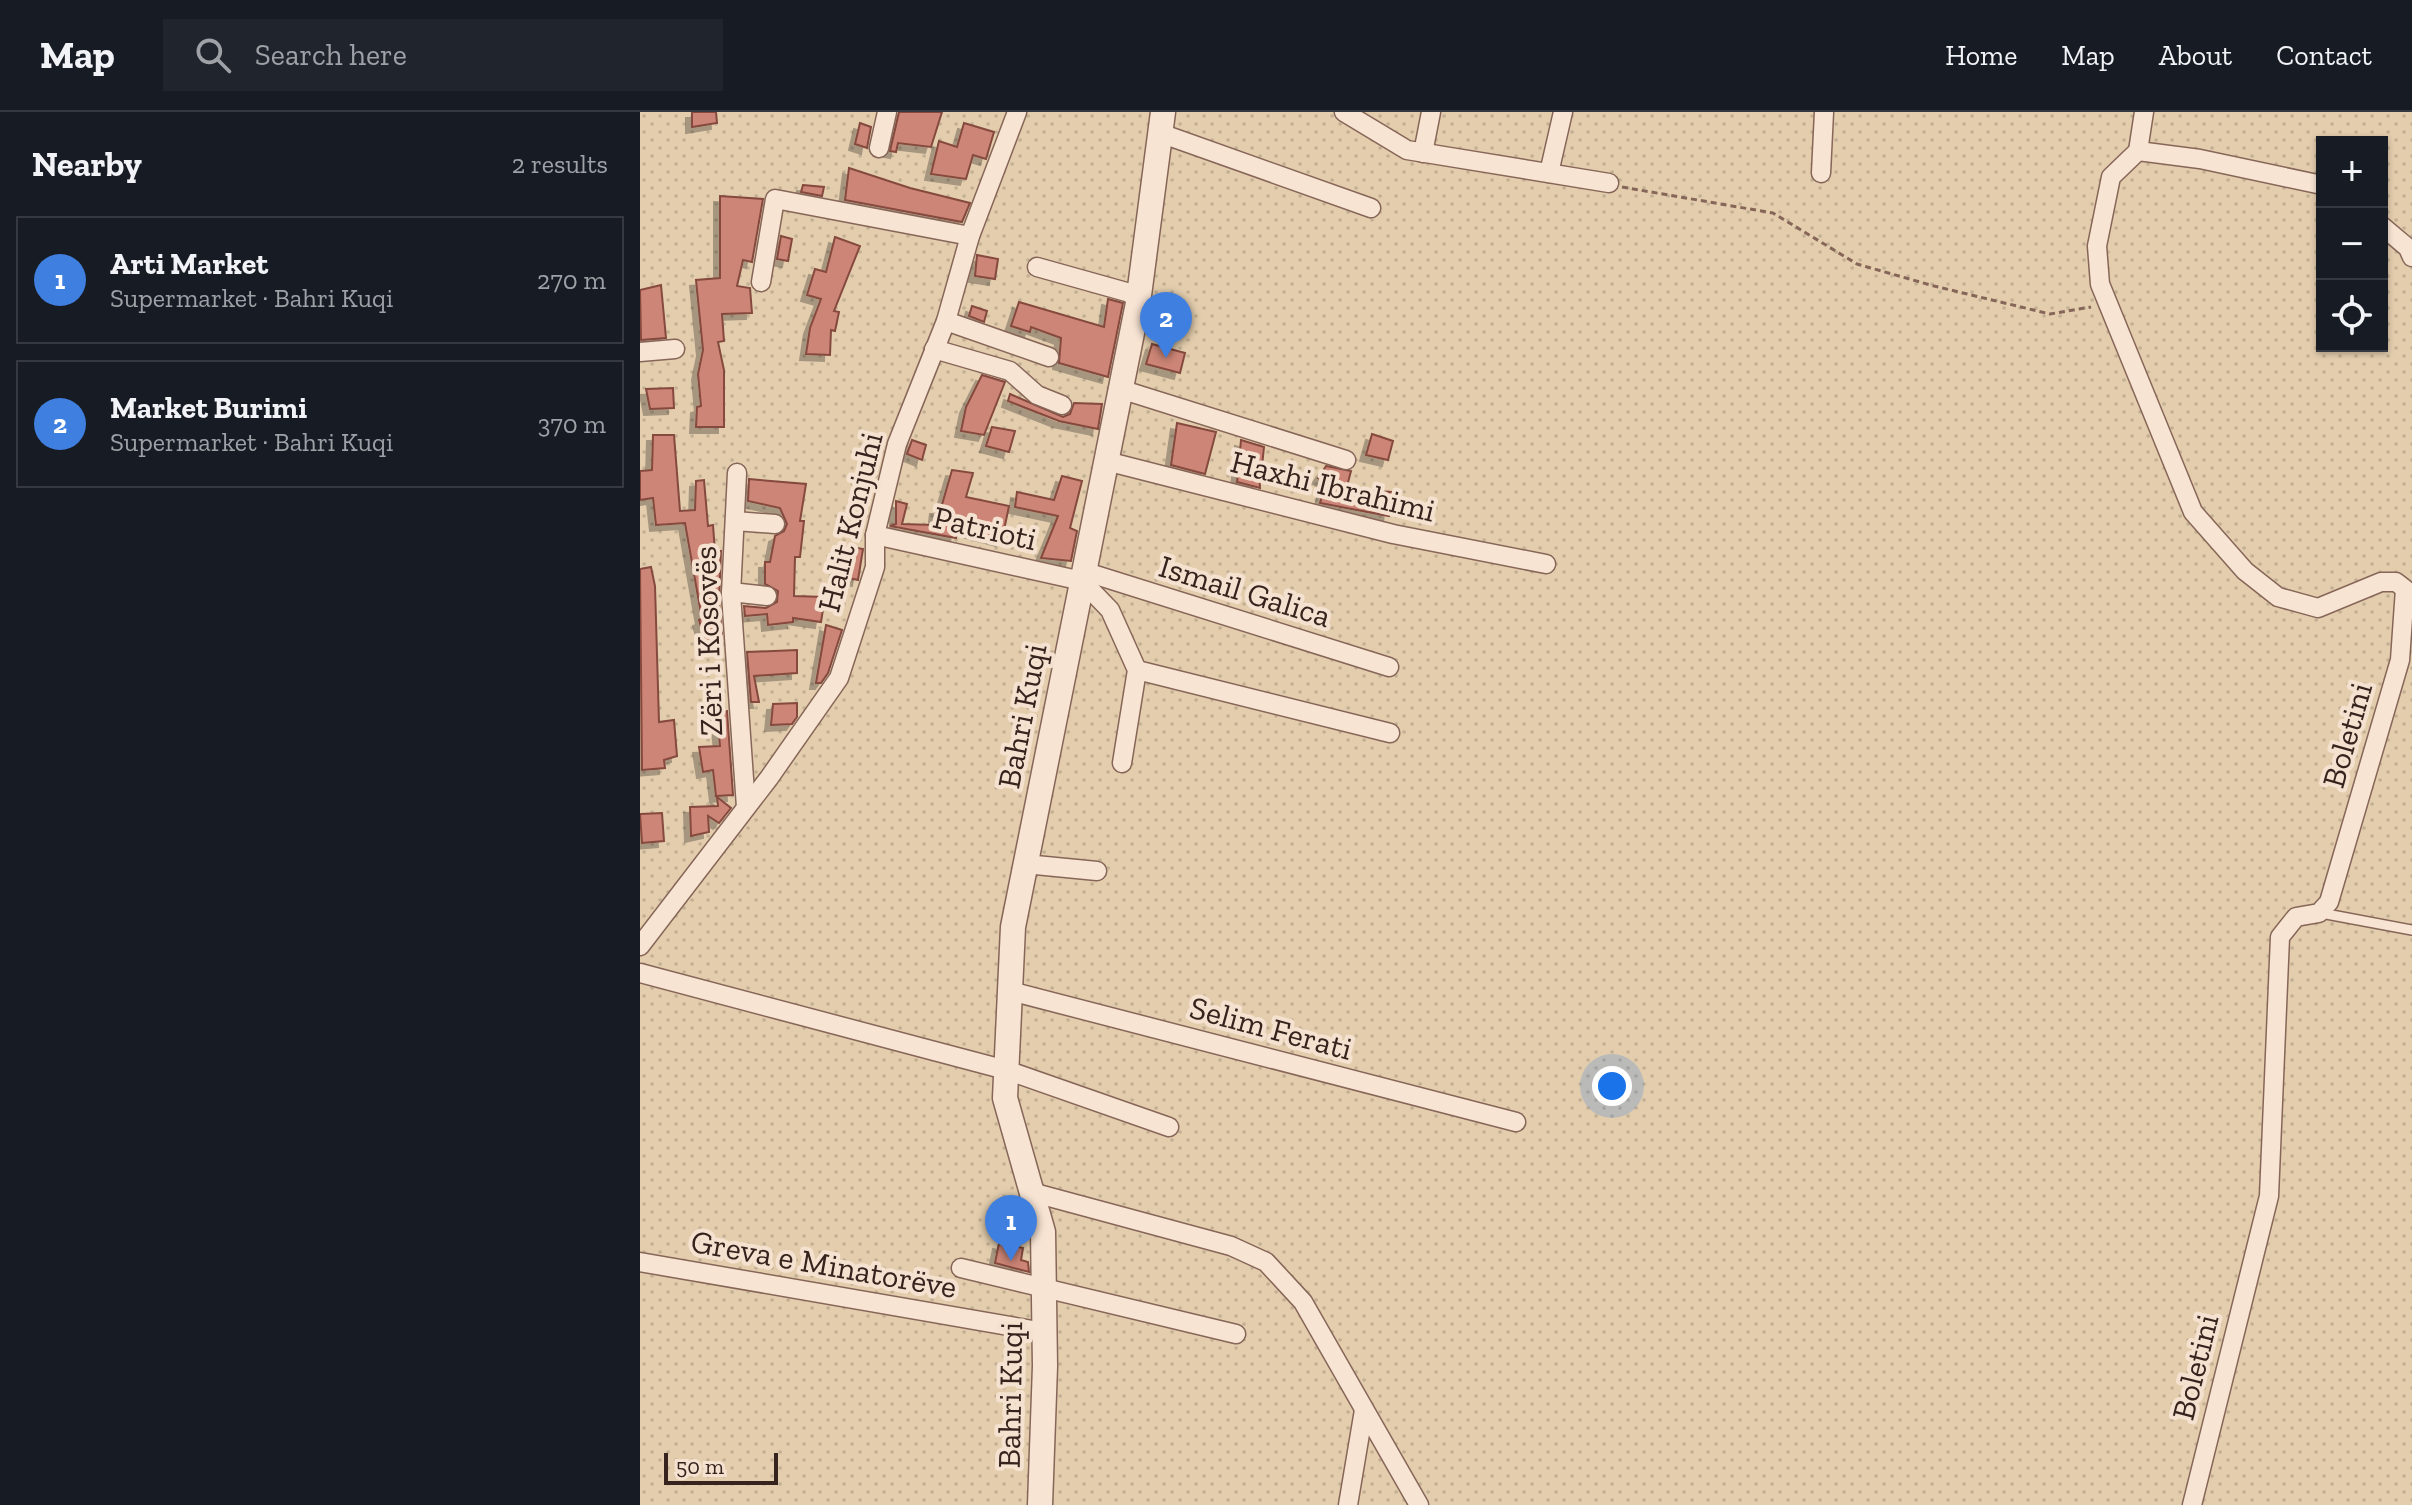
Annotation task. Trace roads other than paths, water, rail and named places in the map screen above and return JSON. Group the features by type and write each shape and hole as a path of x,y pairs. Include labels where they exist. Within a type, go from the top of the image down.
{"street":[{"path":"879,148 887,112"},
{"name":"Halit Konjuhi","path":"640,946 839,678 875,567 875,535 897,444 946,321 970,236 1017,112"},
{"path":"1344,112 1407,150 1609,183"},
{"path":"1423,153 1431,112"},
{"path":"1549,173 1563,112"},
{"path":"1821,173 1824,112"},
{"path":"2144,112 2138,151 2200,159 2316,184"},
{"name":"Bahri Kuqi","path":"1040,1505 1043,1232 1005,1098 1013,927 1138,303 1162,122 1371,208"},
{"name":"Boletini","path":"2138,151 2111,177 2097,246 2100,284 2193,512 2245,571 2278,597 2318,608 2381,582 2404,582 2405,589 2400,660 2329,902 2319,913 2296,917 2280,937 2269,1196 2192,1505"},
{"path":"761,282 775,199 970,236"},
{"path":"2388,231 2408,248 2412,257"},
{"path":"1037,267 1130,293 1138,303"},
{"path":"946,321 1049,357"},
{"path":"640,352 675,349"},
{"path":"934,349 1010,371 1037,395 1062,405"},
{"path":"1120,389 1346,460"},
{"name":"Haxhi Ibrahimi","path":"1106,461 1393,534 1546,564"},
{"name":"Zëri i Kosovës","path":"737,473 732,589 746,807"},
{"path":"735,521 775,524"},
{"name":"Patrioti","path":"875,535 1082,576"},
{"path":"1082,576 1110,610 1137,670 1122,763"},
{"name":"Ismail Galica","path":"1082,576 1389,667"},
{"path":"732,589 766,593"},
{"path":"1137,670 1390,733"},
{"path":"1025,864 1097,871"},
{"path":"640,973 1006,1070 1169,1127"},
{"name":"Selim Ferati","path":"1010,991 1516,1122"},
{"path":"1031,1192 1231,1246 1266,1262 1303,1302 1419,1505"},
{"name":"Greva e Minatorëve","path":"640,1262 1044,1332"},
{"name":"Bahri Kuqi","path":"961,1268 1236,1334"},
{"path":"1348,1505 1364,1410"}],"lane":[{"path":"2319,913 2412,930"}],"place":[{"name":"Market Burimi","path":"1166,358"},
{"name":"Arti Market","path":"1011,1261"}]}
